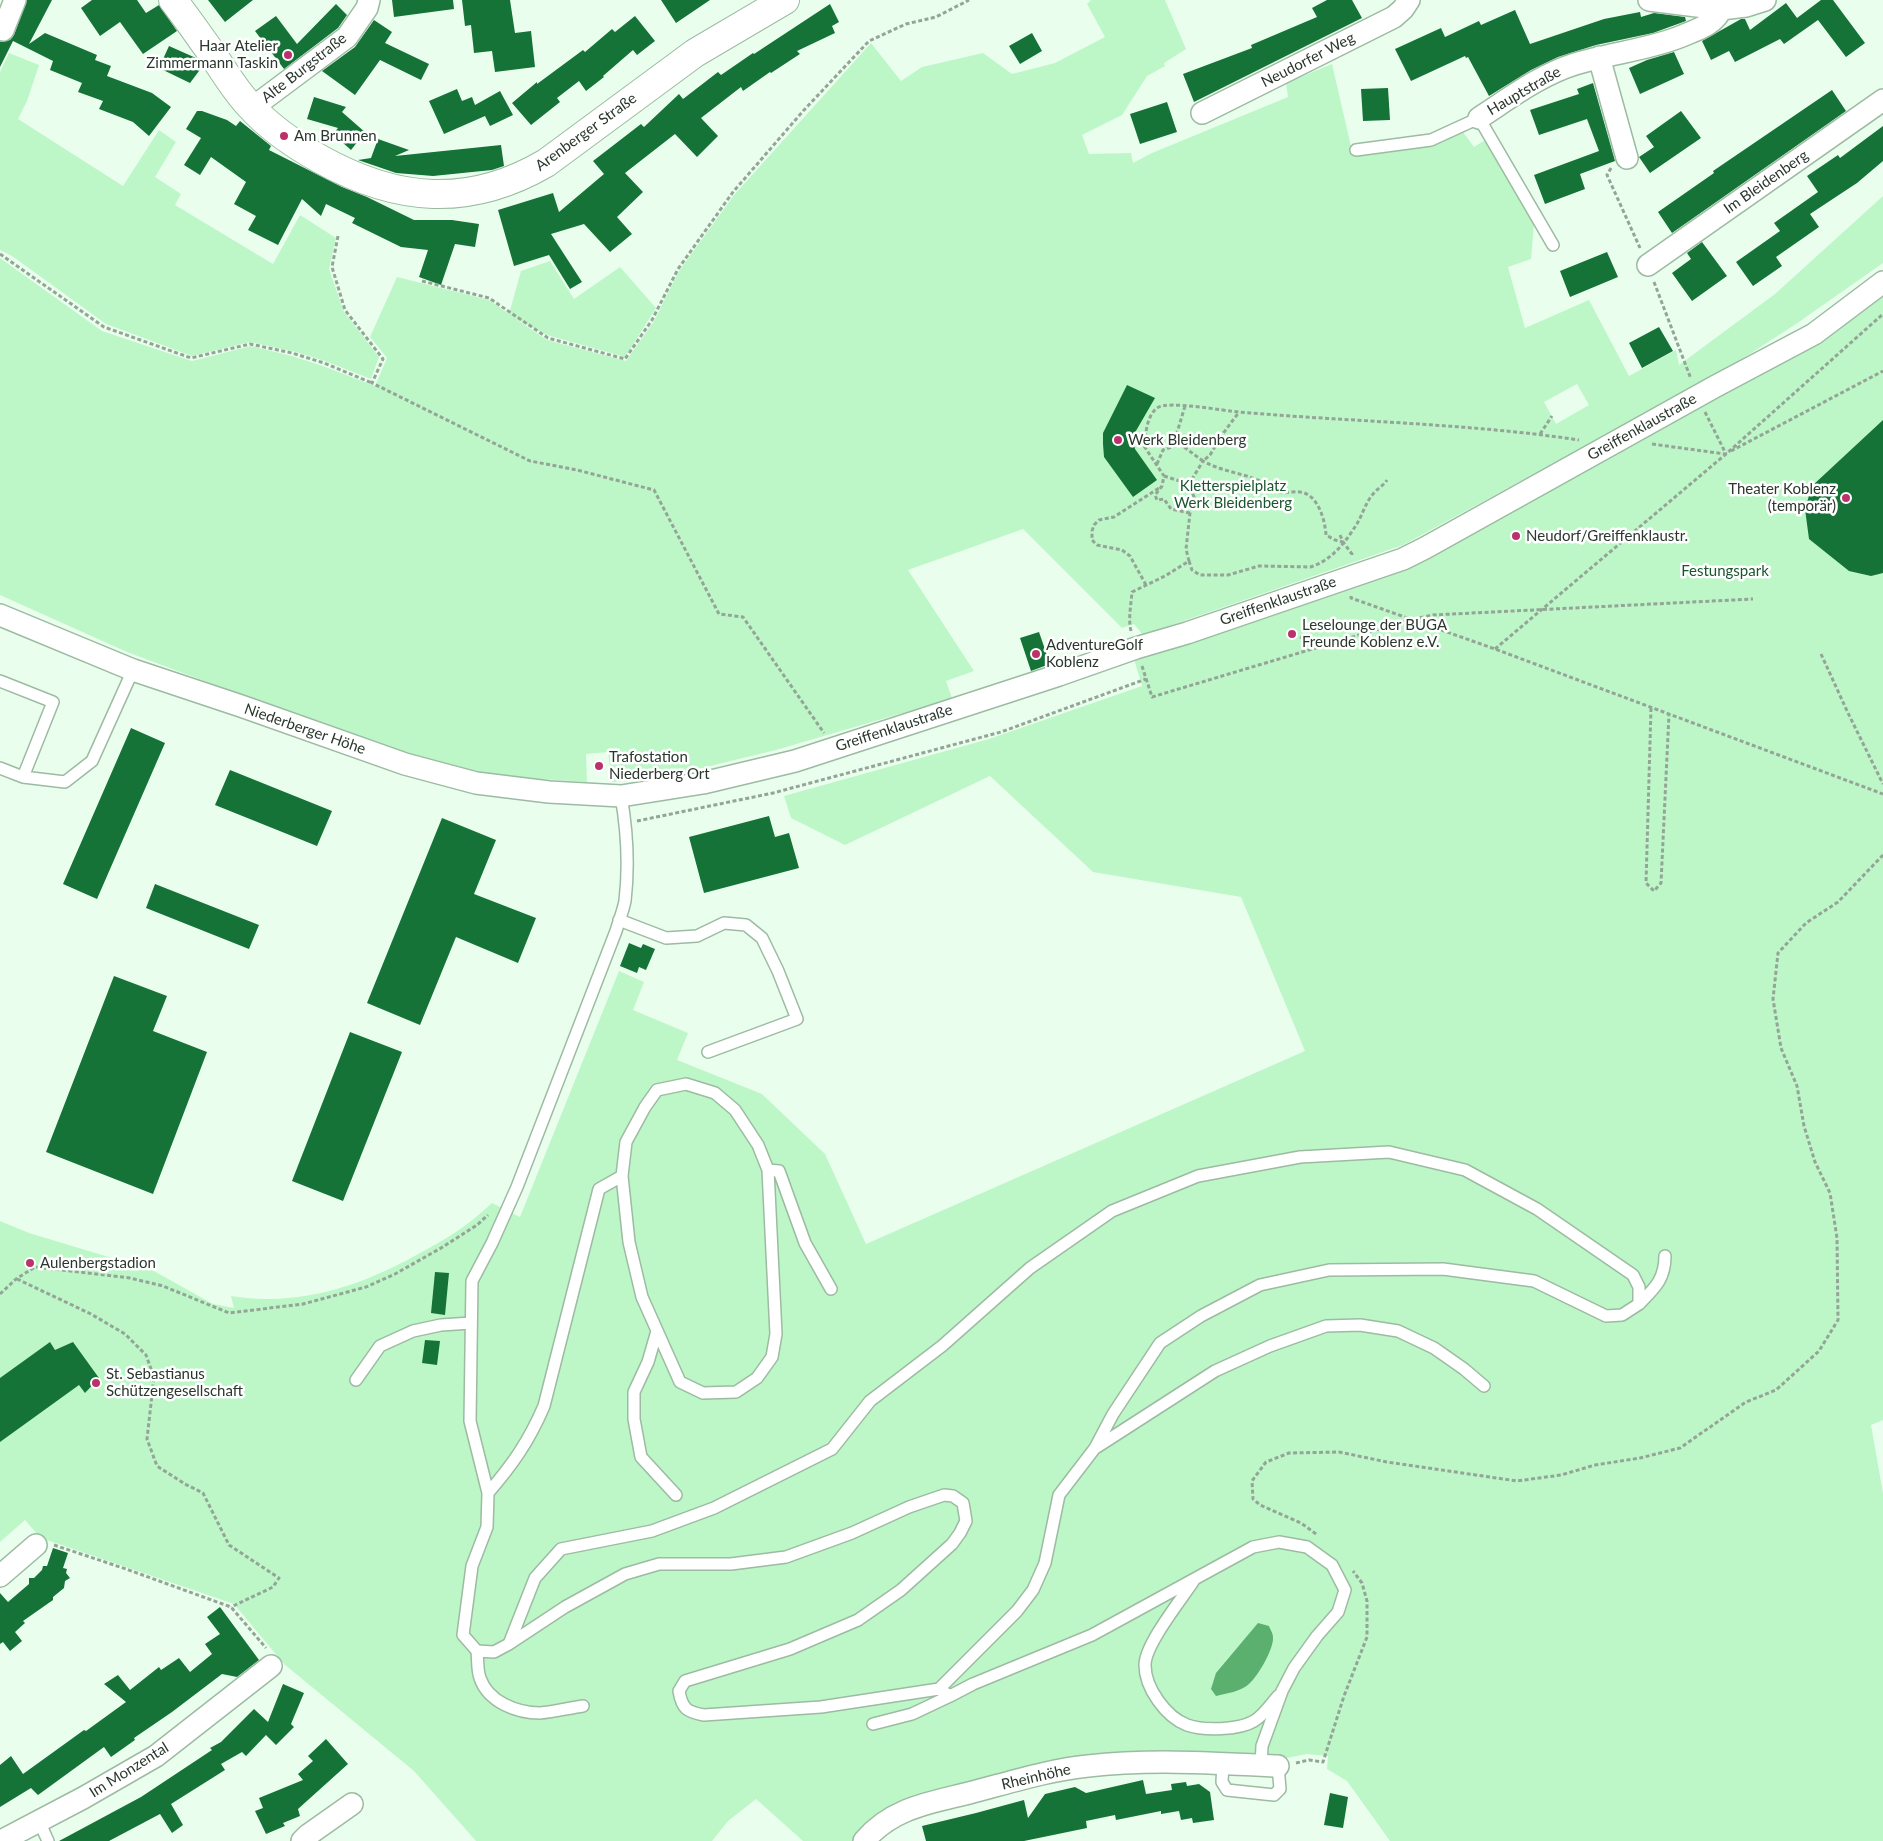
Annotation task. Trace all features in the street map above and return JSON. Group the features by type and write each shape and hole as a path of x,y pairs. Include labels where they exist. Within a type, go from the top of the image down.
{"main road":[{"name":"Arenberger Straße","path":"173,0 242,98 284,136 328,164 373,183 415,193 460,193 485,189 507,182 546,162 695,53 785,0"}],"street":[{"path":"3,30 15,0"},
{"name":"Alte Burgstraße","path":"252,108 347,37 367,8 369,0"},
{"name":"Neudorfer Weg","path":"1202,113 1394,17 1409,0"},
{"path":"1649,0 1721,9 1746,6 1765,0"},
{"name":"Hauptstraße","path":"1479,118 1535,82 1573,64 1673,40 1713,21 1719,16 1721,9"},
{"path":"1599,57 1627,158"},
{"name":"Im Bleidenberg","path":"1644,258 1883,100"},
{"name":"Greiffenklaustraße","path":"621,796 712,780 795,761 1136,648 1187,633 1403,559 1697,396 1814,334 1883,282"},
{"name":"Niederberger Höhe","path":"0,615 133,670 406,764 476,783 549,792 621,796"},
{"path":"1,1573 36,1545"},
{"name":"Im Monzental","path":"1,1841 83,1798 156,1756 271,1666"},
{"name":"Rheinhöhe","path":"864,1841 883,1822 913,1807 1061,1770 1131,1763 1269,1765"},
{"path":"302,1841 352,1804"}],"lane":[{"path":"1356,150 1430,140 1479,118 1553,245"},
{"path":"0,768 23,778 65,782 92,761 133,670"},
{"path":"0,681 53,702 23,778"},
{"path":"583,1706 541,1713 520,1711 501,1703 485,1690 479,1676 477,1651 463,1635 472,1566 487,1527 488,1493 470,1421 472,1281 492,1243 517,1187 625,902 626,824 621,796"},
{"path":"619,920 666,938 697,936 724,923 746,925 762,938 778,971 797,1020 708,1052"},
{"path":"686,1084 715,1093 735,1110 758,1145 768,1170 776,1334 772,1357 757,1378 736,1392 703,1393 680,1382 642,1297 629,1242 622,1176 626,1142 645,1107 657,1090 686,1084"},
{"path":"509,1644 535,1578 561,1549 652,1531 714,1508 832,1450 870,1401 942,1346 1030,1268 1112,1211 1198,1176 1300,1157 1389,1152 1465,1170 1537,1208 1633,1275 1639,1287 1639,1304"},
{"path":"768,1170 778,1171 804,1243 831,1289"},
{"path":"488,1493 511,1468 532,1435 544,1406 599,1189 622,1176"},
{"path":"477,1651 494,1652 565,1607 625,1574 659,1564 731,1564 786,1557 852,1533 909,1507 944,1496 953,1496 962,1502 965,1512 966,1522 960,1533 952,1544 901,1590 858,1620 790,1649 685,1681 679,1691 681,1703 690,1712 704,1715 821,1707 940,1688 1017,1611 1033,1590 1045,1563 1059,1495 1095,1448 1113,1414 1160,1343 1201,1316 1260,1286 1329,1270 1443,1269 1534,1281 1606,1316 1622,1315 1639,1304 1654,1289 1665,1271 1665,1256"},
{"path":"356,1380 380,1346 413,1331 441,1325 471,1322"},
{"path":"1095,1448 1216,1370 1270,1346 1326,1326 1360,1325 1398,1331 1434,1348 1484,1386"},
{"path":"657,1331 648,1362 634,1392 634,1419 640,1457 676,1494"},
{"path":"873,1724 912,1714 973,1684 1092,1635 1252,1547 1279,1542 1308,1547 1332,1564 1345,1590 1338,1612 1317,1636 1294,1668 1282,1691 1262,1746 1280,1788 1274,1794 1227,1790 1222,1782 1222,1763"},
{"path":"1194,1579 1153,1642 1145,1664 1149,1687 1165,1710 1186,1725 1205,1728 1230,1728 1255,1721 1282,1691"},
{"path":"940,1688 950,1696"},
{"path":"39,1821 48,1841"}],"path":[{"path":"422,281 489,298 548,338 625,359 652,320 678,269 733,192 804,110 869,41 906,24 936,17 969,0"},
{"path":"1627,158 1611,167 1607,175 1644,258 1697,396 1726,454"},
{"path":"338,236 332,267 345,310 383,358 372,383"},
{"path":"0,254 104,327 191,358 250,344 300,356 372,383 530,461 577,470 654,490 719,614 743,617 852,772"},
{"path":"1495,650 1726,454 1883,314"},
{"path":"1189,484 1164,476 1144,446 1148,422 1157,408 1168,404 1239,412 1540,434 1588,441 1726,454 1883,371"},
{"path":"1185,406 1176,436 1180,444 1203,461 1220,467 1225,472 1247,477 1265,484 1276,492 1302,492 1310,496 1317,502 1326,527 1326,535 1343,542"},
{"path":"1189,484 1203,461 1210,455 1239,412"},
{"path":"1540,434 1552,416"},
{"path":"1156,464 1163,450 1180,444"},
{"path":"1164,476 1162,486 1155,495 1157,500 1164,499 1171,510 1190,513"},
{"path":"1189,484 1194,498 1190,513 1186,549 1192,570 1200,575 1228,575 1259,566 1310,567 1329,558 1357,523 1373,493 1387,480"},
{"path":"1146,585 1130,556 1122,550 1097,545 1092,540 1092,531 1094,525 1099,520 1114,516 1162,486"},
{"path":"1340,535 1352,554 1350,560"},
{"path":"1189,561 1165,576 1132,592 1131,615 1128,622 1152,697 1409,620 1433,616 1753,599"},
{"path":"1351,598 1883,794"},
{"path":"1300,637 1322,646"},
{"path":"1821,654 1883,784"},
{"path":"626,824 773,793 1002,732 1146,679"},
{"path":"1651,708 1646,883 1654,891 1660,883 1668,714"},
{"path":"1266,1462 1289,1453 1339,1452 1387,1462 1517,1481 1561,1475 1596,1465 1640,1458 1680,1448 1746,1402 1776,1390 1819,1351 1838,1320 1837,1238 1830,1193 1814,1162 1804,1126 1797,1086 1781,1048 1773,1000 1778,953 1806,923 1838,902 1883,855"},
{"path":"0,1294 16,1279 35,1267 130,1278 163,1286 229,1313 303,1304 366,1287 395,1274 441,1248 478,1224 491,1212"},
{"path":"16,1279 91,1314 125,1334 146,1355 154,1376 147,1439 157,1466 203,1493 229,1545 279,1578 273,1587 231,1607"},
{"path":"36,1545 49,1544 126,1569 231,1607 259,1639"}],"green space":[{"name":"Kletterspielplatz Werk Bleidenberg","path":"1091,0 1165,0 1186,49 1164,63 1165,66 1147,76 1122,115 1082,135 1089,154 1131,153 1133,163 1152,153 1288,97 1286,83 1332,64 1353,155 1434,144 1463,132 1474,147 1485,140 1534,224 1531,259 1508,267 1525,328 1589,300 1629,376 1676,350 1679,365 1775,294 1883,196 1883,263 1796,324 1691,392 1605,435 1403,545 1143,635 1134,624 1122,628 1023,529 908,570 974,671 946,681 953,701 899,714 776,750 653,780 612,782 608,752 586,754 587,782 511,777 458,768 403,752 279,709 127,652 0,595 0,258 102,331 192,361 251,346 323,366 375,386 387,358 370,337 397,277 489,300 509,314 521,271 550,261 574,299 620,267 656,308 625,357 547,335 516,319 547,340 626,361 654,321 679,271 734,195 871,43 901,81 922,67 983,53 1012,74 1055,63 1105,37 1087,4","holes":["1577,384 1589,405 1556,424 1544,402"]},
{"path":"9,53 39,65 27,101 18,119 123,186 159,130 176,142 155,177 181,194 175,205 273,264 300,215 336,238 329,269 344,312 379,357 371,379 296,352 250,342 192,356 106,324 12,256 0,250 0,72"},
{"name":"Festungspark","path":"1883,287 1883,1420 1871,1425 1883,1493 1883,1841 1390,1841 1347,1781 1327,1769 1328,1756 1307,1754 1276,1760 978,1780 921,1794 893,1805 869,1820 852,1841 803,1841 756,1799 728,1821 712,1841 476,1841 414,1771 284,1664 234,1604 47,1540 44,1542 25,1520 0,1542 0,1221 29,1233 152,1270 213,1304 234,1308 231,1296 281,1299 305,1296 353,1284 376,1275 398,1265 449,1236 466,1225 492,1203 520,1217 619,971 644,982 633,1010 688,1033 677,1060 762,1094 825,1154 866,1244 1305,1051 1241,897 1093,872 990,776 845,845 791,818 784,796 989,739 1142,686 1134,659 1320,594"}],"shaded area":[{"path":"1258,1623 1269,1626 1273,1636 1271,1648 1261,1669 1253,1680 1242,1689 1216,1696 1211,1689 1216,1673"}],"building":[{"path":"27,0 52,0 29,44 45,33 97,55 95,60 111,66 107,76 152,93 171,107 149,136 133,122 99,109 103,101 78,92 82,83 50,70 53,61 13,41 0,67 0,42 10,40 14,35"},
{"path":"92,0 137,0 146,13 159,5 177,31 143,54 120,22 100,36 81,8"},
{"path":"208,0 253,0 225,22"},
{"path":"392,0 453,0 454,9 394,17"},
{"path":"462,0 510,0 515,33 531,31 535,67 495,72 492,51 474,53 471,25 465,26"},
{"path":"661,0 710,0 676,23"},
{"path":"1327,0 1352,0 1362,18 1194,102 1183,74 1252,48 1251,45 1317,17 1312,8"},
{"path":"1821,0 1833,0 1865,43 1846,57 1818,20 1784,44 1780,39 1735,62 1729,51 1711,60 1702,41 1741,19 1745,19 1750,30 1786,3 1797,18"},
{"path":"336,4 347,15 338,28 284,69 255,31 276,16 297,44"},
{"path":"830,4 839,22 832,26 835,33 797,51 800,54 743,91 741,87 701,118 718,136 697,157 675,134 625,173 643,192 617,217 632,234 610,252 584,224 551,234 582,282 570,289 549,255 514,266 498,210 553,193 559,212 604,174 593,161 641,124 644,127 679,94 683,99 718,72 721,75"},
{"path":"1515,10 1530,44 1604,19 1640,12 1641,17 1654,13 1685,17 1686,21 1653,33 1596,45 1558,57 1531,70 1489,96 1468,57 1466,58 1465,56 1411,81 1395,49 1441,28 1445,37 1479,21 1481,25"},
{"path":"635,16 655,41 637,55 633,50 586,91 579,81 557,98 560,102 531,125 512,103 537,82 537,84 583,50 585,52 612,29 615,32"},
{"path":"374,20 392,32 385,43 429,64 421,80 380,60 355,95 322,71 355,47"},
{"path":"1032,33 1042,51 1020,64 1009,46"},
{"path":"169,46 196,58 202,67 190,83 159,68"},
{"path":"1674,52 1684,74 1640,94 1629,68 1647,60"},
{"path":"1593,83 1615,161 1580,174 1585,189 1545,204 1534,175 1599,151 1587,119 1539,135 1530,110 1579,94 1577,89"},
{"path":"1388,88 1390,120 1363,121 1361,89"},
{"path":"457,89 462,101 472,97 475,105 500,91 513,115 490,126 485,116 444,134 429,101"},
{"path":"1832,90 1846,111 1672,233 1658,212 1714,173 1713,171"},
{"path":"314,97 346,107 342,112 374,140 362,136 351,150 333,134 338,128 307,119"},
{"path":"1167,102 1177,132 1140,144 1130,114"},
{"path":"197,111 227,120 236,126 240,121 271,146 269,150 342,187 414,220 452,220 479,224 475,247 455,244 441,285 419,277 428,250 401,247 352,223 355,218 326,204 321,216 302,199 278,245 248,230 256,216 234,204 246,182 211,157 200,175 184,165 201,138 186,129"},
{"path":"1681,111 1701,138 1650,173 1639,157 1654,147 1646,136"},
{"path":"1883,126 1883,161 1857,183 1810,214 1819,227 1776,257 1782,266 1753,286 1736,262 1780,231 1774,223 1818,192 1807,176 1838,155 1840,158"},
{"path":"378,139 409,150 395,156 501,145 504,166 492,170 433,176 396,173 358,160 371,158"},
{"path":"1702,242 1727,276 1692,301 1672,273 1691,259 1687,253"},
{"path":"1607,252 1618,277 1570,297 1560,271"},
{"path":"1659,327 1673,351 1642,368 1629,343"},
{"name":"Werk Bleidenberg","path":"1127,385 1155,398 1133,436 1135,449 1157,480 1133,497 1104,457 1103,444 1103,433"},
{"name":"Theater Koblenz (temporär)","path":"1883,420 1883,573 1871,576 1849,571 1809,539 1805,509 1812,486"},
{"path":"1039,632 1050,664 1031,671 1020,638"},
{"path":"131,728 165,743 97,899 63,884"},
{"path":"230,770 332,811 317,846 215,805"},
{"path":"769,816 775,837 789,833 799,868 704,893 689,837"},
{"path":"442,818 496,840 474,894 536,918 518,963 456,937 420,1025 367,1003"},
{"path":"155,884 259,925 249,949 146,908"},
{"path":"629,943 641,948 643,944 655,949 646,970 639,967 637,973 620,966"},
{"path":"114,976 167,996 153,1031 207,1052 153,1194 46,1152"},
{"path":"350,1032 402,1052 343,1201 292,1181"},
{"path":"435,1272 449,1273 445,1315 431,1313"},
{"path":"425,1340 440,1341 437,1365 422,1363"},
{"path":"50,1342 55,1350 73,1342 99,1378 85,1393 79,1385 0,1442 0,1378"},
{"path":"53,1548 68,1553 63,1568 67,1569 66,1573 70,1578 65,1581 64,1588 53,1597 53,1600 23,1621 25,1623 15,1632 22,1641 10,1651 3,1642 0,1644 0,1593 8,1602 29,1584 29,1578 34,1578 42,1570 43,1566 47,1566"},
{"path":"220,1607 259,1660 237,1677 222,1674 111,1757 104,1747 38,1795 31,1788 0,1807 0,1765 11,1756 23,1774 126,1702 104,1684 118,1675 130,1690 159,1667 161,1670 179,1658 190,1672 212,1654 205,1644 220,1634 207,1617"},
{"path":"283,1684 304,1693 291,1724 294,1727 276,1745 266,1735 246,1756 242,1752 221,1764 225,1770 171,1804 183,1825 172,1833 160,1814 109,1841 59,1841 141,1797 212,1750 210,1748 221,1742 254,1709 268,1722"},
{"path":"326,1739 348,1764 298,1809 300,1816 283,1823 285,1826 266,1834 255,1811 263,1808 259,1798 303,1780 298,1774 313,1761 308,1756"},
{"path":"1143,1780 1146,1794 1172,1790 1171,1784 1186,1782 1187,1786 1199,1784 1210,1792 1214,1820 1193,1823 1192,1818 1181,1820 1179,1811 1161,1814 1161,1811 1116,1820 1115,1815 1086,1821 1087,1828 1024,1841 926,1841 922,1826 1024,1800 1028,1818 1045,1794 1075,1787 1086,1793"},
{"path":"1330,1793 1348,1797 1343,1828 1324,1825"}],"place":[{"name":"Haar Atelier Zimmermann Taskin","path":"288,55"},
{"name":"Am Brunnen","path":"284,136"},
{"name":"Werk Bleidenberg","path":"1118,440"},
{"name":"Theater Koblenz (temporär)","path":"1846,498"},
{"name":"Neudorf/Greiffenklaustr.","path":"1516,536"},
{"name":"Leselounge der BUGA Freunde Koblenz e.V.","path":"1292,634"},
{"name":"AdventureGolf Koblenz","path":"1036,654"},
{"name":"Trafostation Niederberg Ort","path":"599,766"},
{"name":"Aulenbergstadion","path":"30,1263"},
{"name":"St. Sebastianus Schützengesellschaft","path":"96,1383"}]}
